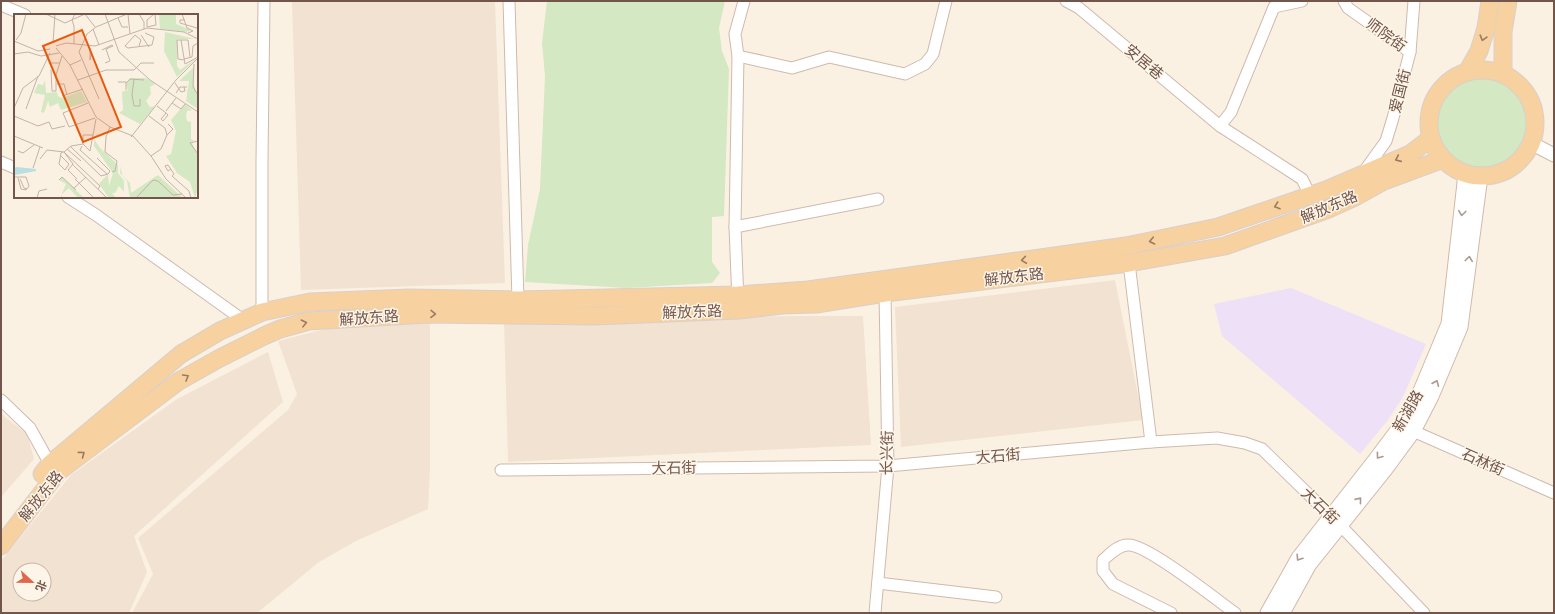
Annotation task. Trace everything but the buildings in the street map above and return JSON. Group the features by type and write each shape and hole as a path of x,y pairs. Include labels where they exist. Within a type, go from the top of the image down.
{"main road":[{"path":"1467,72 1479,51 1486,28 1490,1"},
{"path":"1503,74 1503,32 1508,1"},
{"path":"1487,70 1503,74 1517,83 1528,96 1534,111 1535,128 1531,144 1523,157 1511,168 1496,174 1473,175 1454,168 1443,159 1431,138 1429,122 1432,106 1440,91 1452,79 1467,72 1487,70"},
{"name":"解放东路","path":"1,546 54,468 179,381 220,358 280,329 309,321 428,314 596,316 738,302 808,290 1126,246 1218,227 1326,190 1410,154 1431,138"},
{"name":"解放东路","path":"1,527 54,468 181,354 220,331 262,312 310,302 409,298 738,302 782,305 816,304 885,293 1129,263 1225,246 1326,210 1355,197 1384,181 1443,159"},
{"name":"新湖路","path":"1268,613 1298,558 1335,521 1408,428 1421,391 1449,324 1473,175"},
{"name":"新湖路","path":"1282,613 1335,521"}],"street":[{"path":"262,312 264,1"},
{"path":"509,1 518,300"},
{"path":"738,302 735,227 738,56 735,34 744,1"},
{"path":"738,56 792,68 829,57 905,74 925,64 933,54 946,1"},
{"name":"安居巷","path":"1066,1 1079,8 1220,126 1302,179 1310,195"},
{"path":"1220,126 1231,112 1274,7 1302,1"},
{"name":"师院街","path":"1344,1 1348,8 1410,52"},
{"name":"爱国街","path":"1363,174 1386,141 1410,52 1414,1"},
{"path":"1,5 23,14"},
{"path":"1531,144 1554,155"},
{"path":"1,162 14,168"},
{"path":"70,198 96,215 243,320"},
{"path":"735,227 878,199"},
{"path":"1129,263 1151,442"},
{"name":"长兴街","path":"875,613 888,466 885,293"},
{"path":"1,400 30,428 54,468"},
{"name":"石林街","path":"1408,428 1554,493"},
{"name":"大石街","path":"501,470 888,466 1151,442 1217,438 1244,443 1262,449 1335,521 1424,613"},
{"path":"1171,613 1112,584 1103,571 1103,560 1115,549 1129,544 1143,550 1175,569 1235,613"},
{"path":"878,584 996,597"}],"shaded area":[{"path":"292,1 495,1 505,283 301,290"},
{"path":"1115,280 1143,420 901,447 895,307"},
{"path":"1291,288 1426,344 1403,397 1388,420 1360,454 1222,336 1214,304"},
{"path":"863,316 871,445 508,462 504,321"},
{"path":"430,318 430,470 428,509 356,541 319,562 257,613 132,613 153,574 138,538 288,410 297,394 278,341 360,320"},
{"path":"268,352 283,402 134,536 147,572 129,613 1,613 1,561 71,475 177,399"},
{"path":"1,414 27,434 34,459 1,497"}],"green space":[{"path":"547,1 725,1 719,28 722,51 729,69 724,216 712,217 712,262 720,273 712,283 626,288 525,282 528,245 540,189 545,76 542,43"},
{"path":"1482,70 1502,74 1519,86 1531,103 1535,123 1531,143 1519,160 1502,172 1482,176 1462,172 1445,160 1433,143 1429,123 1433,103 1445,86 1462,74"}]}
